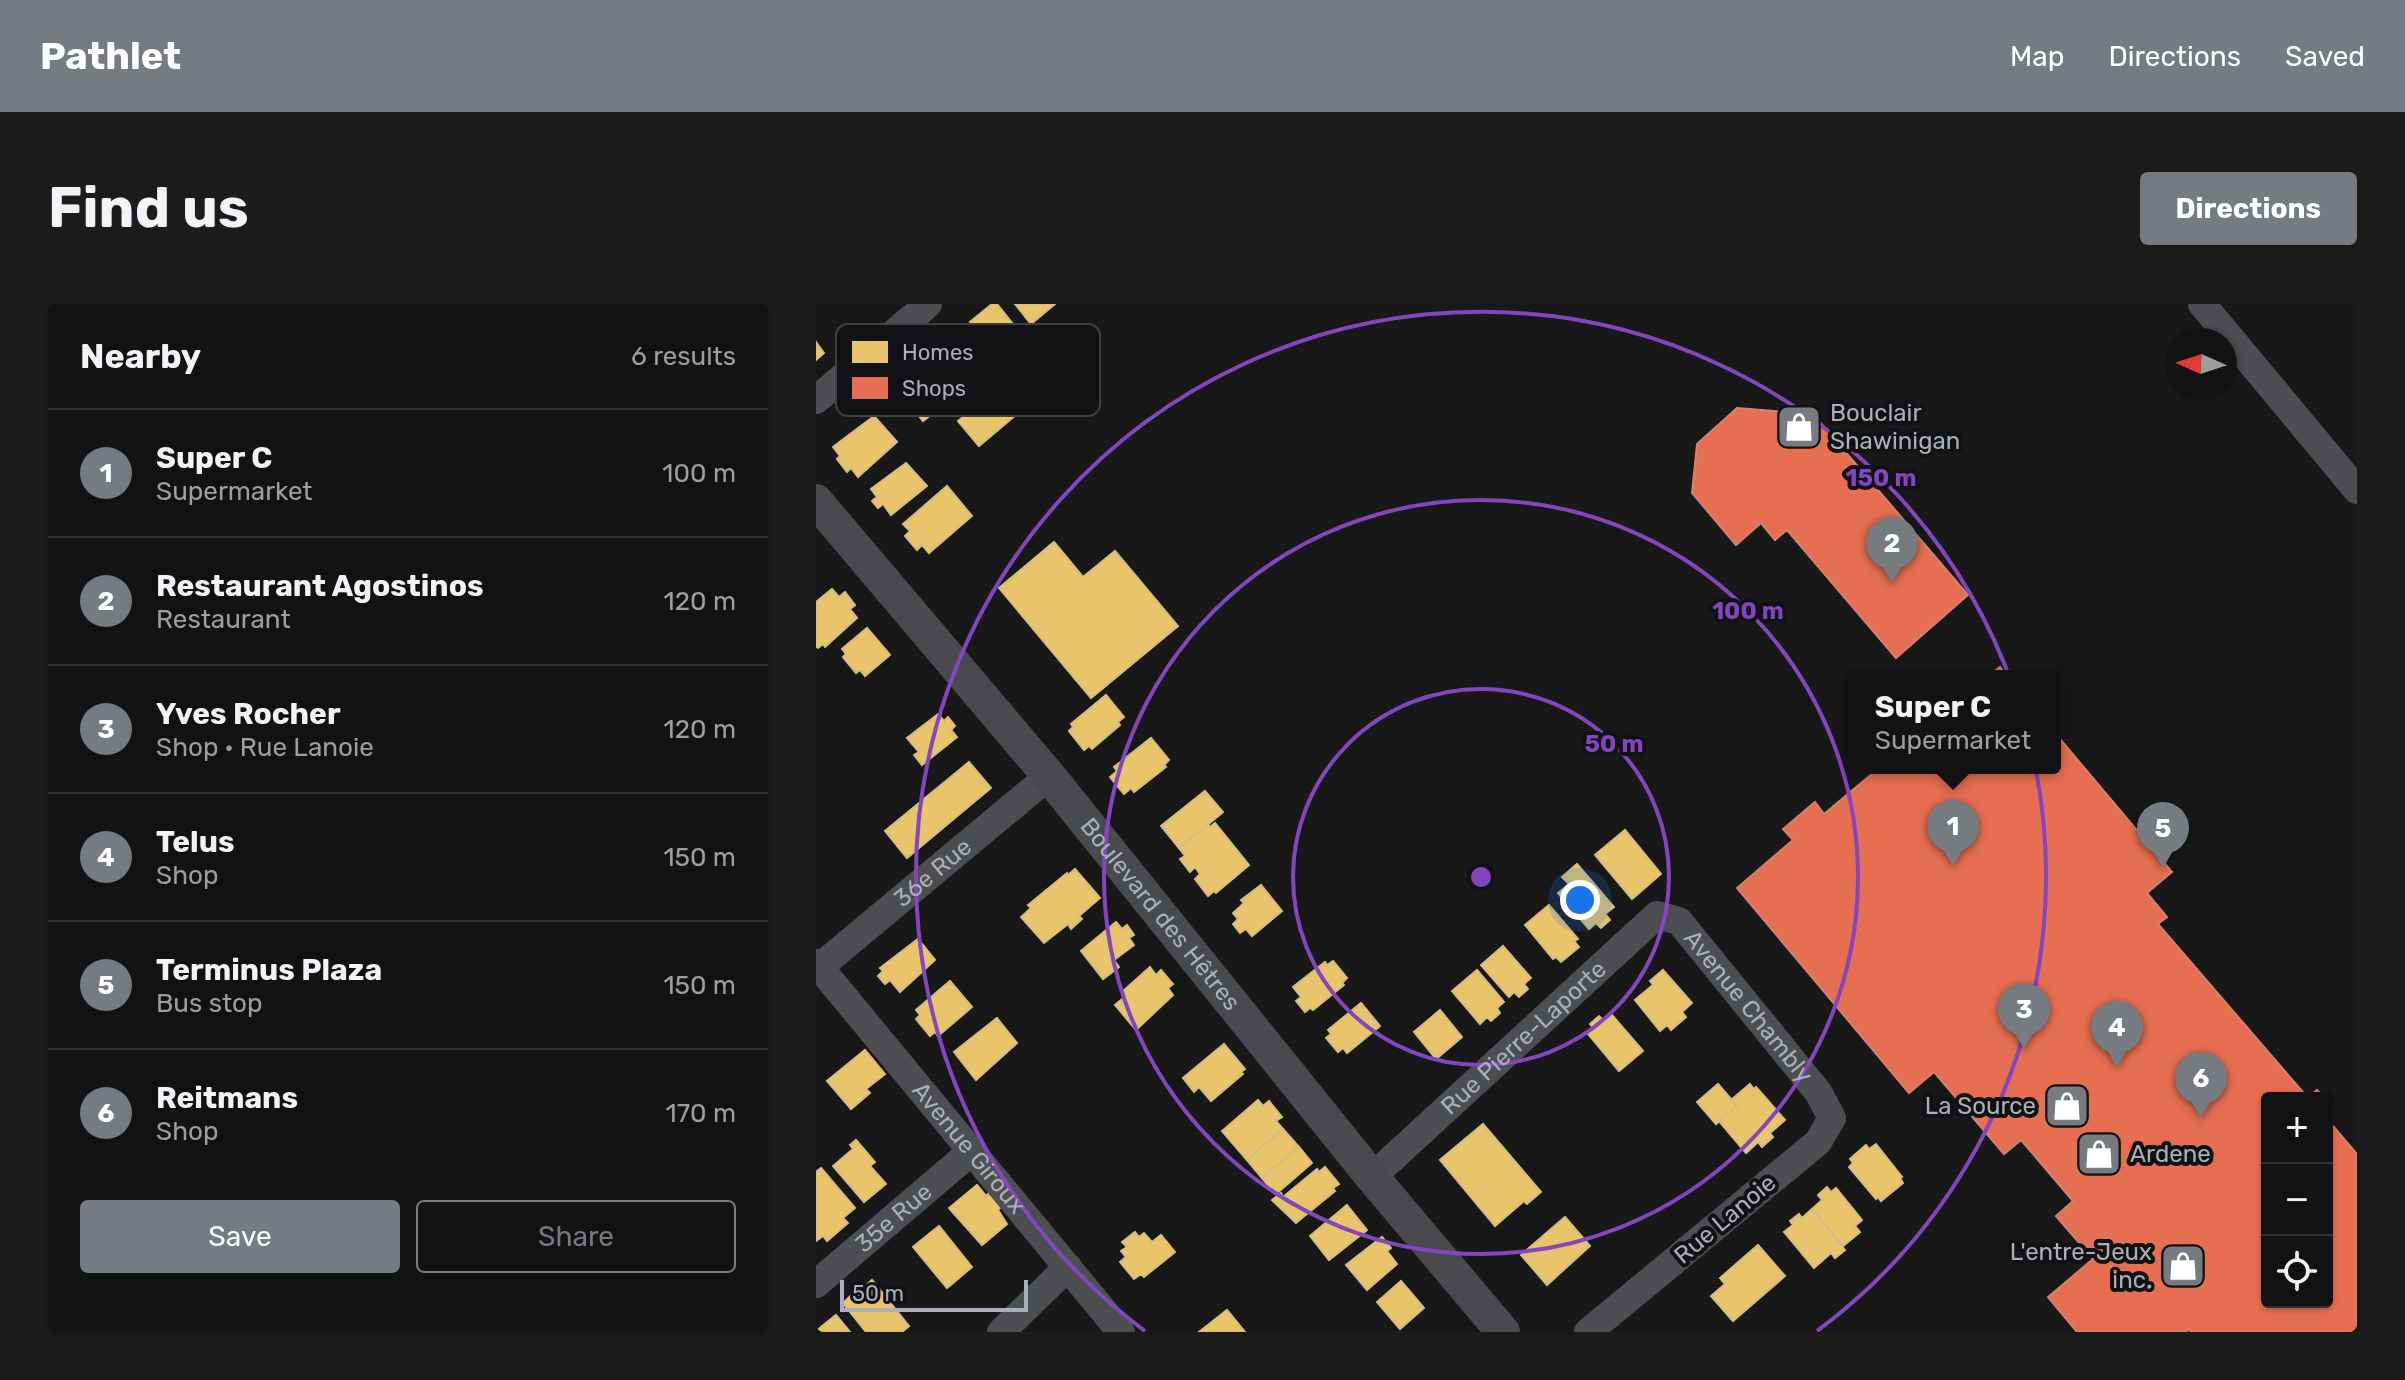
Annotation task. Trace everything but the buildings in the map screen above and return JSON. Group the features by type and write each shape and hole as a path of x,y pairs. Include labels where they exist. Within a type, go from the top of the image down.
{"main road":[{"name":"Boulevard des Hêtres","path":"816,501 1049,776 1372,1177 1503,1332"}],"street":[{"path":"905,324 928,304"},
{"path":"2202,304 2357,490"},
{"path":"816,400 836,383"},
{"name":"36e Rue","path":"817,967 1049,776"},
{"name":"Rue Pierre-Laporte","path":"1372,1177 1657,915 1679,921"},
{"name":"Avenue Chambly","path":"1679,921 1818,1092"},
{"name":"Avenue Giroux","path":"817,967 1121,1332"},
{"name":"Rue Lanoie","path":"1588,1332 1818,1142 1832,1118 1818,1092"},
{"name":"35e Rue","path":"816,1284 972,1151"},
{"path":"1001,1332 1068,1267"}],"place":[{"name":"Bouclair Shawinigan","path":"1799,427"},
{"name":"Restaurant Agostinos","path":"1892,583"},
{"name":"Super C","path":"1953,866"},
{"name":"Terminus Plaza","path":"2163,868"},
{"name":"Yves Rocher","path":"2024,1049"},
{"name":"Telus","path":"2117,1067"},
{"name":"La Source","path":"2067,1106"},
{"name":"Reitmans","path":"2201,1118"},
{"name":"Ardene","path":"2099,1154"},
{"name":"L'entre-Jeux inc.","path":"2183,1266"}]}
